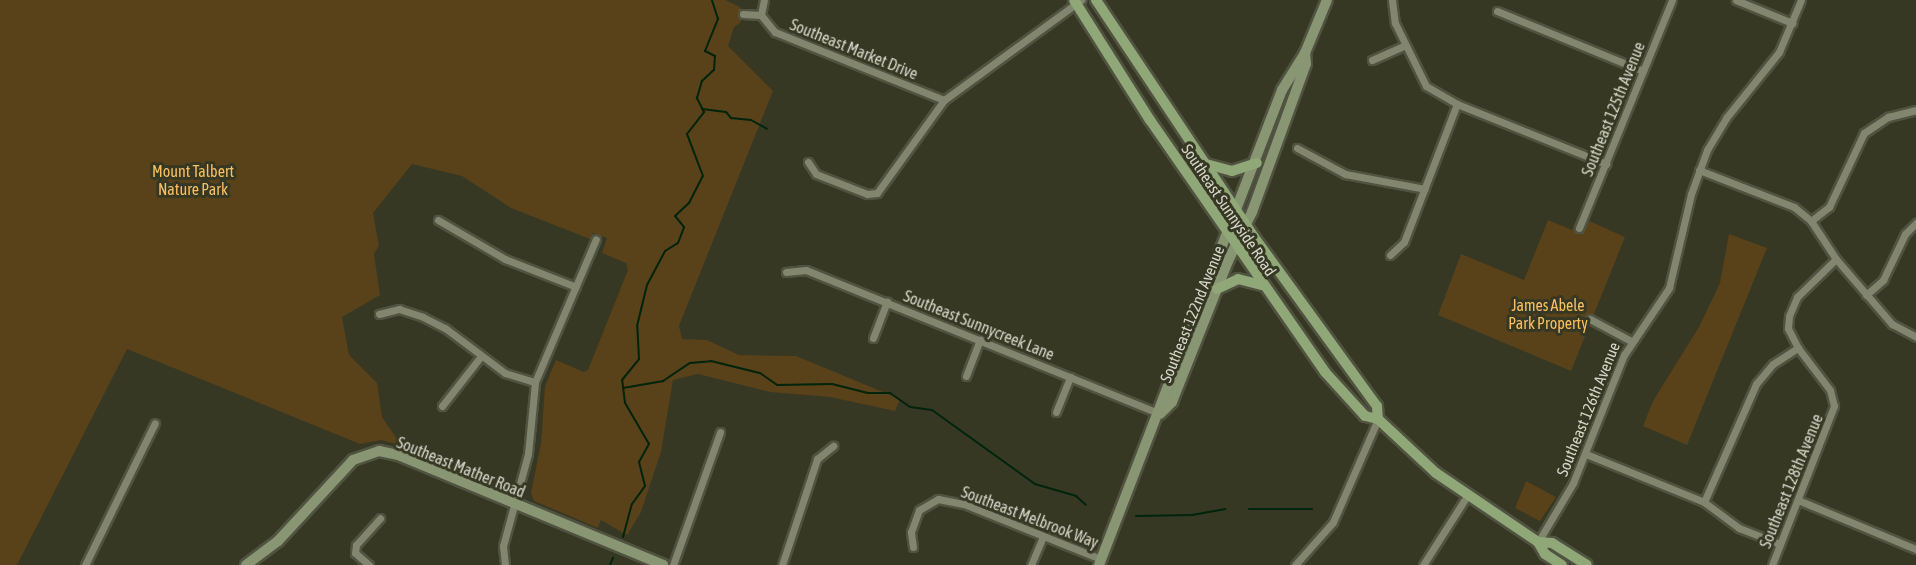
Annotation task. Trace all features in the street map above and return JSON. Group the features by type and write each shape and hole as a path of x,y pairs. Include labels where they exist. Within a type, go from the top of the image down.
{"main road":[{"name":"Southeast Sunnyside Road","path":"1096,0 1245,225 1352,376 1377,406 1378,418"},
{"name":"Southeast 122nd Avenue","path":"1100,562 1160,414 1161,399 1186,332 1257,163 1282,90 1305,53 1327,0"},
{"name":"Southeast Sunnyside Road","path":"1077,1 1235,246 1325,372 1365,416 1378,418 1467,496 1538,542 1545,554 1562,565"},
{"name":"Southeast 122nd Avenue","path":"1160,414 1173,402 1217,289 1275,152 1306,64 1305,53"},
{"path":"1206,164 1232,171 1257,163"},
{"path":"1217,289 1238,279 1262,285"},
{"path":"1184,370 1181,362 1189,340 1186,332"},
{"path":"1325,372 1352,376"},
{"name":"Southeast Mather Road","path":"246,565 278,541 348,464 370,452 398,455 663,565"},
{"name":"Southeast Sunnyside Road","path":"1538,542 1552,543 1587,565"}],"street":[{"path":"743,14 761,15 764,0"},
{"path":"1392,0 1404,46 1426,86 1457,104 1606,164"},
{"name":"Southeast 125th Avenue","path":"1579,228 1672,0"},
{"path":"1736,0 1792,23"},
{"name":"Southeast 126th Avenue","path":"1538,542 1586,454 1631,341 1669,288 1676,271 1685,215 1699,170 1726,118 1779,52 1801,0"},
{"path":"808,162 816,174 867,194 877,193 944,99 1077,1"},
{"path":"1497,10 1643,71"},
{"name":"Southeast Market Drive","path":"761,15 775,32 944,99"},
{"path":"1372,60 1404,46"},
{"path":"1390,255 1404,242 1457,104"},
{"path":"1811,221 1829,207 1864,133 1888,117 1916,110"},
{"path":"1298,148 1345,174 1425,189"},
{"path":"1699,170 1794,207 1811,221 1836,259 1892,324 1916,337"},
{"path":"438,220 505,259 576,287"},
{"path":"1866,295 1884,280 1905,234 1916,223"},
{"path":"505,565 503,546 516,505 529,448 535,382 596,239"},
{"name":"Southeast 128th Avenue","path":"1772,565 1834,406 1830,390 1798,348 1788,328 1793,304 1836,259"},
{"name":"Southeast Sunnycreek Lane","path":"786,272 806,270 1160,414"},
{"path":"873,338 887,302"},
{"path":"379,314 399,309 423,317 506,373 535,382"},
{"path":"1590,319 1631,341"},
{"path":"966,376 980,340"},
{"path":"1704,502 1756,384 1773,364 1798,348"},
{"path":"442,406 481,356"},
{"path":"1056,412 1070,377"},
{"path":"1295,565 1333,522 1378,418"},
{"path":"85,565 155,423"},
{"path":"673,565 720,432"},
{"path":"782,565 817,459 833,446"},
{"path":"1586,454 1704,502 1739,528 1780,544"},
{"path":"1423,565 1467,496"},
{"name":"Southeast Melbrook Way","path":"913,547 911,532 920,510 938,499 964,504 1100,562"},
{"path":"1798,500 1916,549"},
{"path":"369,565 355,553 356,544 380,518"},
{"path":"1030,565 1043,537"}],"green space":[{"name":"Mount Talbert Nature Park","path":"0,0 725,0 741,8 741,22 734,27 728,46 773,91 679,326 682,339 707,340 739,355 796,356 900,399 895,411 830,397 770,392 698,374 673,380 661,452 641,512 627,535 601,520 598,528 534,501 531,493 541,443 545,386 556,360 584,372 588,370 628,270 626,263 602,253 607,238 593,233 590,239 511,208 462,176 412,164 373,213 379,246 374,254 380,295 342,317 349,355 377,383 382,417 401,445 381,440 360,444 127,349 17,565 0,565"},
{"name":"James Abele Park Property","path":"1578,216 1625,237 1571,371 1438,315 1461,254 1524,280 1548,220 1572,230"},
{"path":"1729,234 1767,248 1687,445 1643,426 1653,401 1699,327 1720,283"},
{"path":"1526,481 1556,497 1540,521 1515,508"}],"waterway":[{"path":"623,537 632,504 645,486 639,462 649,444 625,403 622,380 639,359 637,326 647,285 665,251 678,243 684,227 675,216 689,203 703,176 687,134 704,112 697,98 702,81 714,70 715,56 705,51 718,19 712,0"},
{"path":"702,109 726,112 731,118 751,120 767,129"},
{"path":"623,388 663,381 690,363 711,361 760,373 777,385 832,384 868,393 890,393 910,407 932,410 1035,484 1076,496 1086,505"},
{"path":"1136,516 1192,515 1225,509"},
{"path":"1249,509 1312,509"},
{"path":"610,565 613,558"}]}
